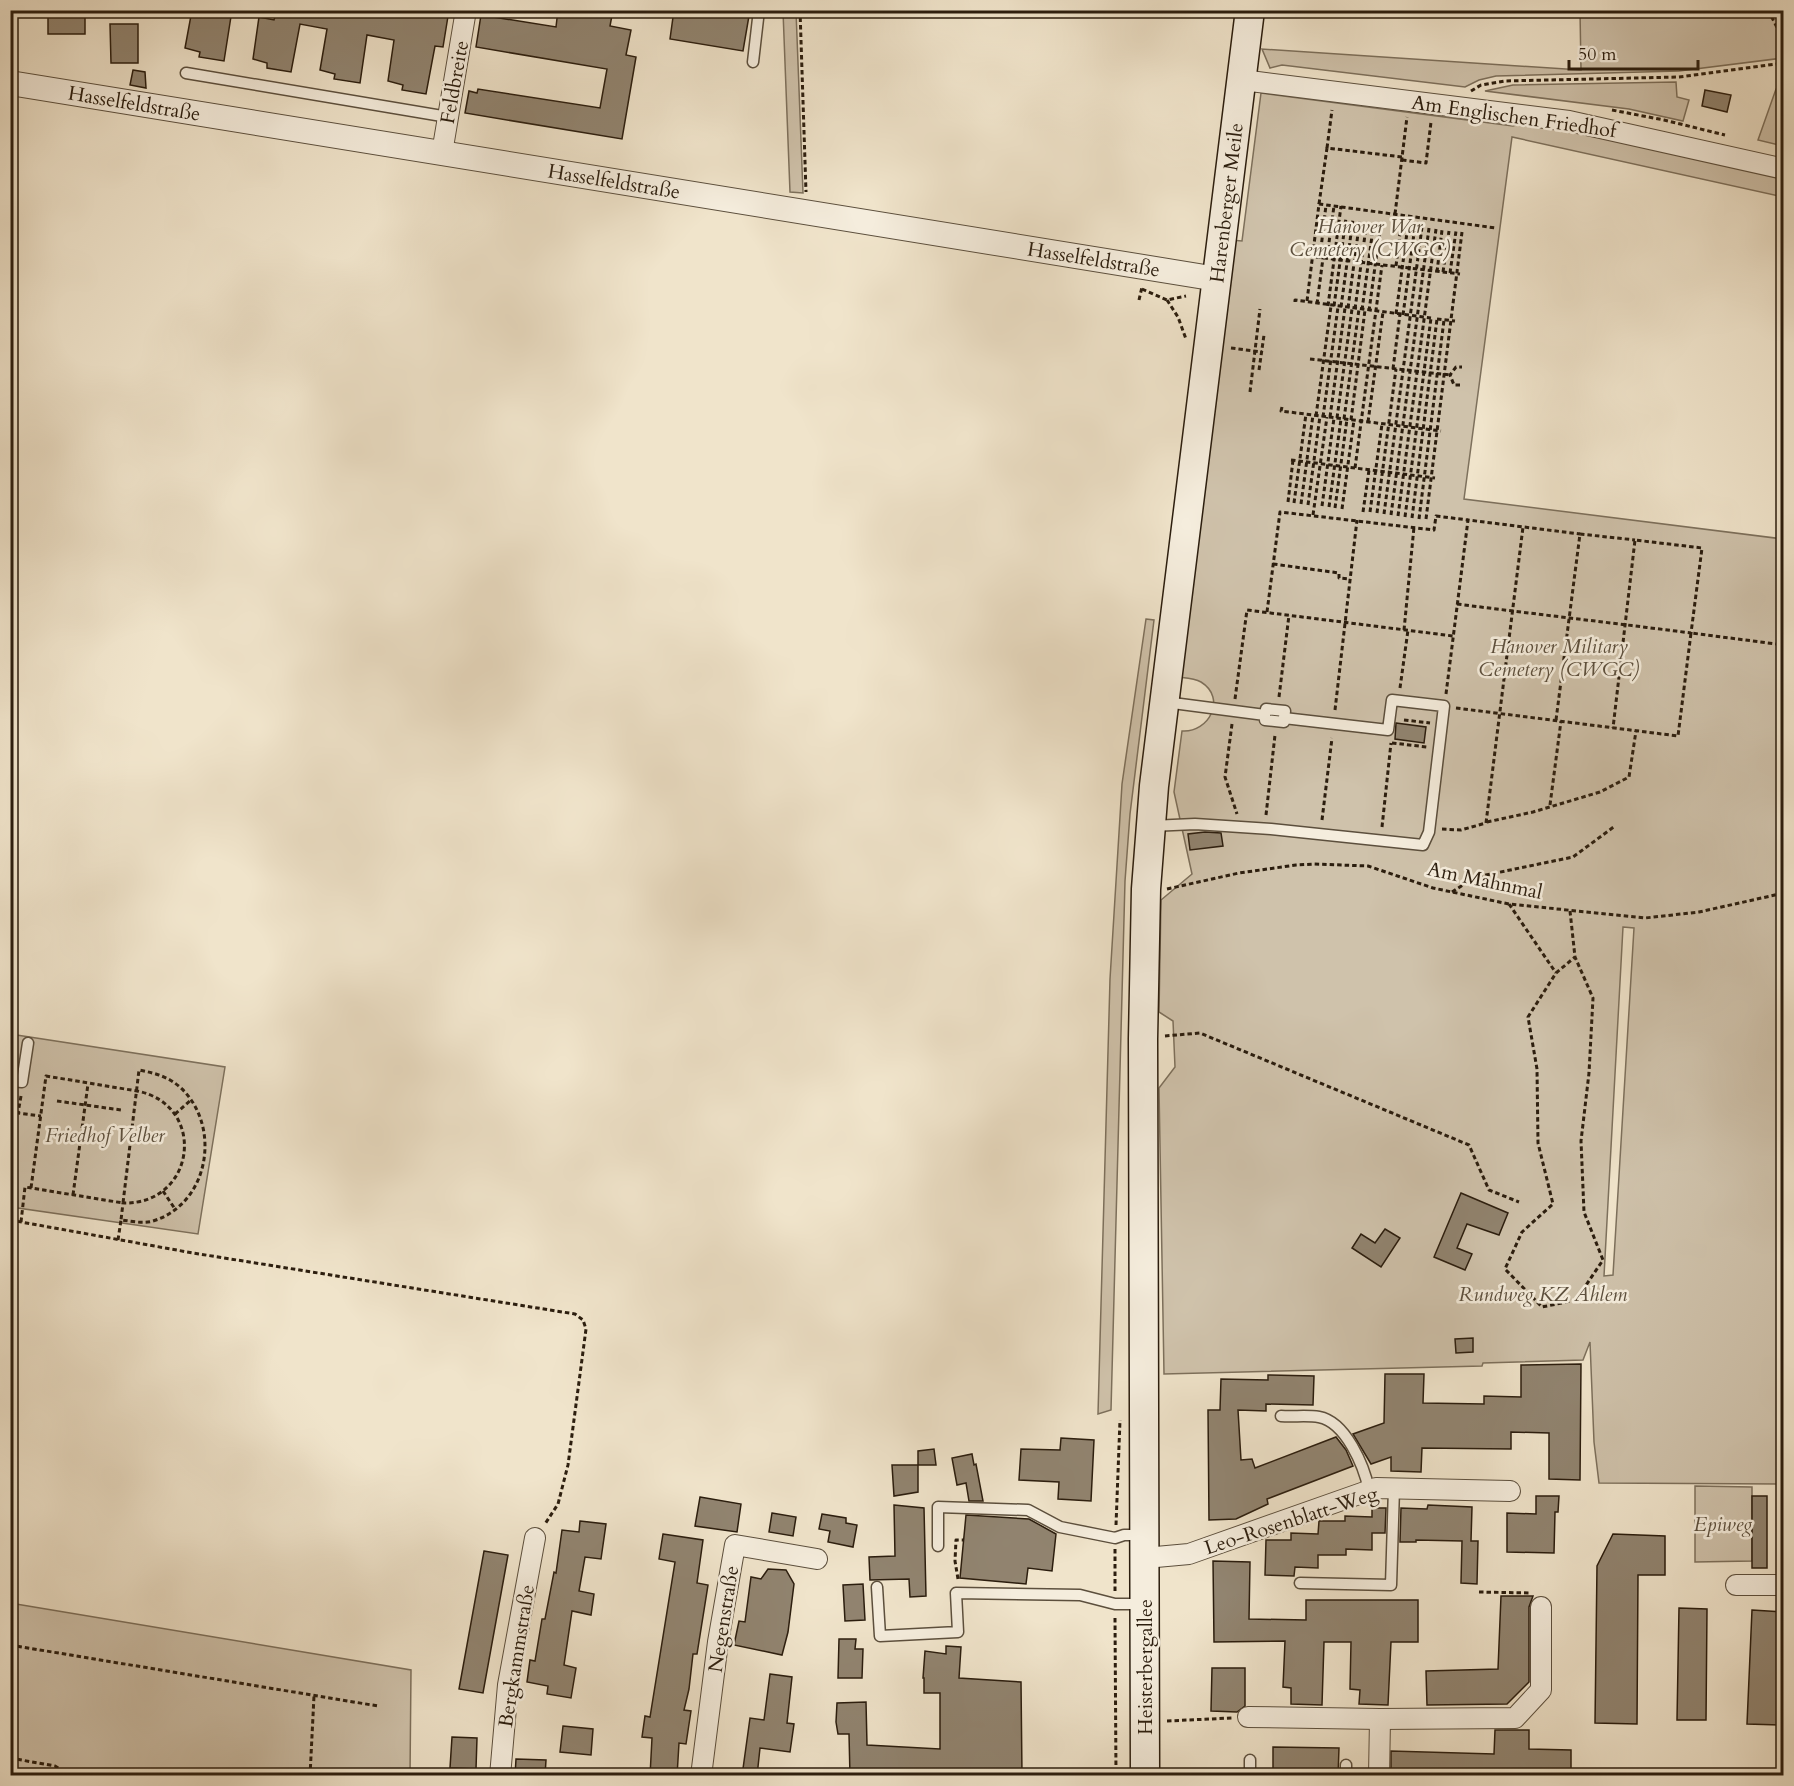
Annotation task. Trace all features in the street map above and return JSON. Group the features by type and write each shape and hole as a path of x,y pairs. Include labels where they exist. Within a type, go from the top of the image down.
{"main road":[{"name":"Harenberger Meile","path":"1143,1039 1146,890 1150,826 1202,395 1198,344 1217,279 1251,10"},
{"name":"Heisterbergallee","path":"1143,1039 1145,1776"}],"street":[{"name":"Feldbreite","path":"442,153 466,10"},
{"name":"Am Englischen Friedhof","path":"1242,80 1569,121 1784,169"},
{"name":"Hasselfeldstraße","path":"10,83 1217,279"},
{"name":"Leo-Rosenblatt-Weg","path":"1145,1546 1189,1554 1376,1488 1509,1491"},
{"name":"Bergkammstraße","path":"500,1776 508,1685 535,1538"},
{"name":"Negenstraße","path":"701,1776 718,1642 735,1545 817,1559"},
{"path":"1736,1585 1784,1585"},
{"path":"1248,1717 1515,1718 1541,1690 1541,1607"},
{"path":"1379,1776 1380,1719"}],"lane":[{"path":"753,62 759,10"},
{"path":"186,73 448,117"},
{"path":"1150,826 1195,824 1265,828 1423,845 1429,832 1444,706 1392,700 1388,730 1280,716 1265,720 1266,715 1164,702"},
{"path":"10,1080 22,1082 28,1043"},
{"path":"1281,1416 1320,1417 1337,1425 1366,1476 1369,1490"},
{"path":"1300,1583 1391,1585 1394,1488"},
{"path":"938,1546 938,1507 1028,1510 1060,1527 1115,1538 1124,1535 1145,1546"},
{"path":"877,1587 880,1636 958,1632 956,1593 1080,1595 1115,1604 1145,1604"},
{"path":"1250,1760 1250,1776"}],"path":[{"path":"800,10 807,181 805,212"},
{"path":"1768,10 1784,40"},
{"path":"1454,106 1469,92 1492,82 1678,76 1784,63"},
{"path":"1308,302 1333,105"},
{"path":"1395,214 1407,114 1415,115"},
{"path":"1327,148 1426,163 1432,117"},
{"path":"1319,204 1496,228"},
{"path":"1317,304 1326,205"},
{"path":"1321,257 1334,206"},
{"path":"1341,207 1334,259 1348,308"},
{"path":"1308,505 1314,463 1358,365 1341,260 1346,218"},
{"path":"1313,515 1320,464 1351,364 1348,261 1353,219"},
{"path":"1322,507 1344,363 1348,308 1360,219"},
{"path":"1329,507 1334,465 1331,361 1361,262 1367,220"},
{"path":"1335,508 1341,466 1324,360 1368,263 1374,221"},
{"path":"1342,509 1348,467 1334,418 1337,362 1348,308 1375,264 1381,222"},
{"path":"1396,266 1401,225"},
{"path":"1377,513 1389,425 1408,225"},
{"path":"1400,314 1410,268 1415,226"},
{"path":"1384,514 1422,227"},
{"path":"1391,515 1429,228"},
{"path":"1398,516 1436,229"},
{"path":"1437,272 1442,230"},
{"path":"1443,272 1449,231"},
{"path":"1450,273 1456,231"},
{"path":"1426,519 1459,274 1462,232"},
{"path":"1321,257 1459,274"},
{"path":"1355,468 1382,265"},
{"path":"1167,300 1198,344 1262,352"},
{"path":"1295,302 1295,300 1453,321"},
{"path":"1250,392 1260,309"},
{"path":"1368,422 1383,312"},
{"path":"1405,517 1431,318"},
{"path":"1412,518 1437,319"},
{"path":"1419,519 1444,320"},
{"path":"1259,370 1264,335"},
{"path":"1310,359 1444,376 1450,375 1456,367 1462,368"},
{"path":"1450,375 1454,385 1460,385"},
{"path":"1282,407 1281,411 1439,431"},
{"path":"1294,503 1306,414"},
{"path":"1301,504 1307,462 1334,418"},
{"path":"1370,512 1382,424"},
{"path":"1288,502 1292,460 1433,478"},
{"path":"1363,512 1369,470"},
{"path":"1267,612 1280,512 1434,530 1436,516 1702,548 1678,736 1444,706 1468,520"},
{"path":"1345,625 1357,520"},
{"path":"1398,701 1414,527"},
{"path":"1486,823 1523,527"},
{"path":"1556,720 1580,534"},
{"path":"1612,728 1635,540"},
{"path":"1273,564 1339,573 1339,578 1350,579"},
{"path":"1457,603 1784,645"},
{"path":"1236,827 1238,815 1225,777 1247,610 1345,625 1453,636"},
{"path":"1265,828 1280,716 1289,615"},
{"path":"1390,718 1430,723 1429,729"},
{"path":"1550,805 1561,721"},
{"path":"1388,730 1387,742 1392,743 1426,747 1428,736"},
{"path":"1429,832 1439,829 1461,830 1600,792 1629,777 1636,731"},
{"path":"1380,840 1392,743"},
{"path":"1451,893 1466,883 1486,875 1573,857 1615,826"},
{"name":"Am Mahnmal","path":"1146,890 1173,888 1239,873 1314,864 1368,866 1451,893 1509,904 1645,918 1699,912 1784,893"},
{"path":"1509,904 1556,974"},
{"path":"1570,911 1575,957 1593,998 1589,1073 1581,1141 1584,1212 1603,1260 1576,1300 1542,1307 1505,1269 1522,1232 1553,1204 1538,1143 1537,1069 1528,1017 1556,974 1575,957"},
{"path":"1143,1039 1200,1033 1438,1131 1469,1145 1490,1190 1519,1202"},
{"path":"118,1240 139,1070 158,1074 171,1080 182,1088 191,1100 204,1127 206,1142 204,1160 200,1180 175,1209 152,1221 121,1220"},
{"path":"21,1222 25,1187 31,1188 73,1195 123,1203 144,1201 163,1191 177,1176 182,1165 185,1138 181,1125 175,1113 161,1099 148,1093 46,1076 31,1188"},
{"path":"22,1082 18,1113 41,1116"},
{"path":"73,1195 88,1083"},
{"path":"175,1113 191,1100"},
{"path":"57,1101 121,1110"},
{"path":"163,1191 175,1209"},
{"path":"10,1220 193,1253 575,1314 583,1320 585,1329 568,1465 558,1504 535,1538"},
{"path":"1115,1538 1116,1776"},
{"path":"961,1593 955,1561 956,1540 964,1540"},
{"path":"1479,1592 1541,1593 1541,1607"},
{"path":"10,1646 378,1706"},
{"path":"310,1776 314,1696"},
{"path":"1165,1722 1248,1717"},
{"path":"10,1758 55,1766 70,1776"}],"green space":[{"path":"783,11 796,11 803,193 790,192"},
{"path":"1580,11 1783,11 1783,58 1679,71 1496,76 1479,80 1465,87 1282,65 1270,68 1262,49 1581,70"},
{"path":"1783,80 1783,146 1758,140 1776,89"},
{"path":"1676,82 1677,97 1689,100 1683,121 1629,109 1485,91 1513,85"},
{"path":"1261,93 1513,126 1522,123 1572,130 1783,179 1783,197 1512,137 1464,499 1783,539 1783,1484 1599,1483 1594,1442 1590,1342 1583,1360 1483,1363 1482,1366 1164,1374 1159,1088 1175,1067 1173,1021 1159,1012 1161,900 1192,874 1174,792 1182,731 1192,730 1207,721 1214,705 1209,689 1201,682 1177,677 1231,240 1242,241","holes":["1623,927 1634,928 1613,1275 1604,1276"]},
{"path":"1146,619 1154,620 1130,814 1125,881 1111,1410 1098,1414 1110,979 1122,784"},
{"name":"Friedhof Velber","path":"10,1034 225,1067 198,1234 11,1207"},
{"name":"Epiweg","path":"1695,1486 1752,1487 1752,1561 1695,1562"},
{"path":"10,1603 411,1670 410,1775 11,1775"}],"building":[{"path":"48,10 85,10 85,34 48,34"},
{"path":"192,10 232,10 224,61 199,57 200,52 185,48"},
{"path":"277,10 449,10 443,47 435,46 426,94 402,90 403,85 388,81 394,40 367,35 360,83 334,79 335,74 320,70 327,29 300,24 291,72 267,68 267,63 253,59 259,17 274,20"},
{"path":"558,10 613,10 610,26 631,30 626,55 636,57 622,139 465,113 469,91 477,93 478,89 600,108 607,69 476,47 481,15 556,27"},
{"path":"674,10 750,10 743,51 670,39"},
{"path":"110,24 138,24 138,63 111,63"},
{"path":"133,70 145,72 146,88 130,85"},
{"path":"1705,90 1731,95 1727,112 1702,106"},
{"path":"1396,723 1426,727 1424,743 1395,739"},
{"path":"1221,833 1223,846 1190,850 1188,834"},
{"path":"1461,1193 1508,1213 1499,1235 1467,1224 1457,1248 1472,1254 1465,1270 1434,1257"},
{"path":"1385,1229 1400,1238 1381,1267 1352,1248 1361,1234 1375,1243"},
{"path":"1473,1338 1473,1352 1456,1353 1455,1339"},
{"path":"1581,1364 1580,1480 1549,1479 1549,1433 1511,1432 1511,1449 1422,1448 1421,1472 1391,1471 1391,1457 1371,1464 1353,1434 1384,1423 1385,1374 1424,1374 1423,1403 1484,1404 1484,1396 1521,1397 1521,1365"},
{"path":"1268,1375 1314,1376 1313,1405 1266,1404 1266,1411 1238,1410 1241,1460 1252,1459 1255,1468 1336,1437 1346,1450 1353,1466 1267,1499 1268,1504 1236,1519 1209,1520 1208,1410 1220,1410 1221,1379 1268,1380"},
{"path":"1061,1438 1094,1440 1091,1501 1058,1499 1059,1482 1019,1480 1021,1449 1060,1450"},
{"path":"934,1449 936,1465 918,1465 918,1451"},
{"path":"972,1454 983,1501 969,1501 966,1483 957,1485 952,1458"},
{"path":"892,1465 918,1465 918,1492 894,1496"},
{"path":"1536,1496 1559,1496 1558,1512 1555,1512 1554,1553 1507,1552 1507,1513 1536,1514"},
{"path":"1752,1496 1767,1496 1767,1568 1752,1568"},
{"path":"700,1497 741,1504 737,1532 695,1526"},
{"path":"894,1505 924,1508 926,1596 910,1597 909,1579 870,1580 869,1557 895,1556"},
{"path":"1428,1505 1472,1507 1471,1541 1478,1541 1477,1584 1461,1583 1462,1541 1400,1542 1401,1508 1427,1509"},
{"path":"1372,1508 1386,1508 1385,1533 1372,1533 1372,1550 1346,1549 1346,1555 1318,1555 1318,1568 1295,1567 1294,1576 1265,1575 1266,1540 1291,1540 1291,1533 1318,1534 1319,1521 1345,1521 1345,1516 1372,1517"},
{"path":"772,1513 796,1517 793,1536 769,1532"},
{"path":"822,1514 846,1518 846,1523 857,1525 853,1547 828,1542 830,1531 819,1529"},
{"path":"966,1515 1029,1519 1056,1534 1052,1571 1028,1568 1026,1584 960,1578"},
{"path":"580,1521 606,1524 601,1559 585,1557 579,1591 594,1594 591,1615 572,1611 564,1665 576,1668 571,1698 547,1694 548,1686 527,1682 530,1660 535,1661 542,1619 545,1619 554,1572 556,1573 562,1530 579,1532"},
{"path":"663,1534 703,1540 697,1583 708,1585 697,1654 693,1654 684,1710 691,1711 686,1744 679,1743 677,1776 650,1776 652,1738 642,1737 645,1716 650,1717 675,1562 659,1559"},
{"path":"1613,1534 1665,1536 1665,1575 1638,1575 1637,1724 1595,1723 1597,1566"},
{"path":"484,1551 508,1555 483,1693 459,1689"},
{"path":"1213,1561 1250,1562 1249,1619 1306,1620 1306,1600 1418,1600 1418,1642 1391,1642 1388,1705 1359,1704 1360,1690 1350,1689 1351,1642 1324,1642 1322,1705 1291,1704 1291,1688 1283,1687 1285,1641 1214,1642"},
{"path":"768,1569 786,1570 794,1584 788,1632 782,1655 734,1645 739,1621 745,1622 751,1577 761,1579"},
{"path":"863,1584 865,1620 845,1621 843,1585"},
{"path":"1501,1596 1533,1596 1529,1607 1529,1682 1507,1704 1427,1705 1426,1671 1498,1669"},
{"path":"1679,1608 1707,1609 1706,1720 1677,1720"},
{"path":"1752,1610 1784,1612 1783,1725 1747,1724"},
{"path":"839,1639 856,1639 855,1649 863,1649 862,1678 838,1678"},
{"path":"946,1646 961,1647 959,1678 1021,1682 1022,1776 850,1776 849,1734 838,1734 837,1703 866,1702 867,1745 940,1749 940,1693 924,1693 923,1678 925,1651 946,1654"},
{"path":"1212,1668 1245,1668 1245,1706 1237,1712 1211,1711"},
{"path":"770,1674 792,1677 787,1723 794,1724 790,1752 760,1748 757,1776 742,1776 750,1718 764,1720"},
{"path":"563,1726 593,1729 591,1755 560,1752"},
{"path":"1495,1730 1529,1730 1529,1749 1571,1750 1571,1776 1391,1776 1391,1751 1494,1754"},
{"path":"452,1737 477,1738 476,1769 450,1768"},
{"path":"1273,1747 1339,1748 1338,1776 1273,1776"},
{"path":"516,1759 546,1760 545,1776 515,1776"}],"park label":[{"name":"Hanover War Cemetery (CWGC)","path":"1370,238"},
{"name":"Hanover Military Cemetery (CWGC)","path":"1559,658"},
{"name":"Rundweg KZ Ahlem","path":"1543,1294"}]}
